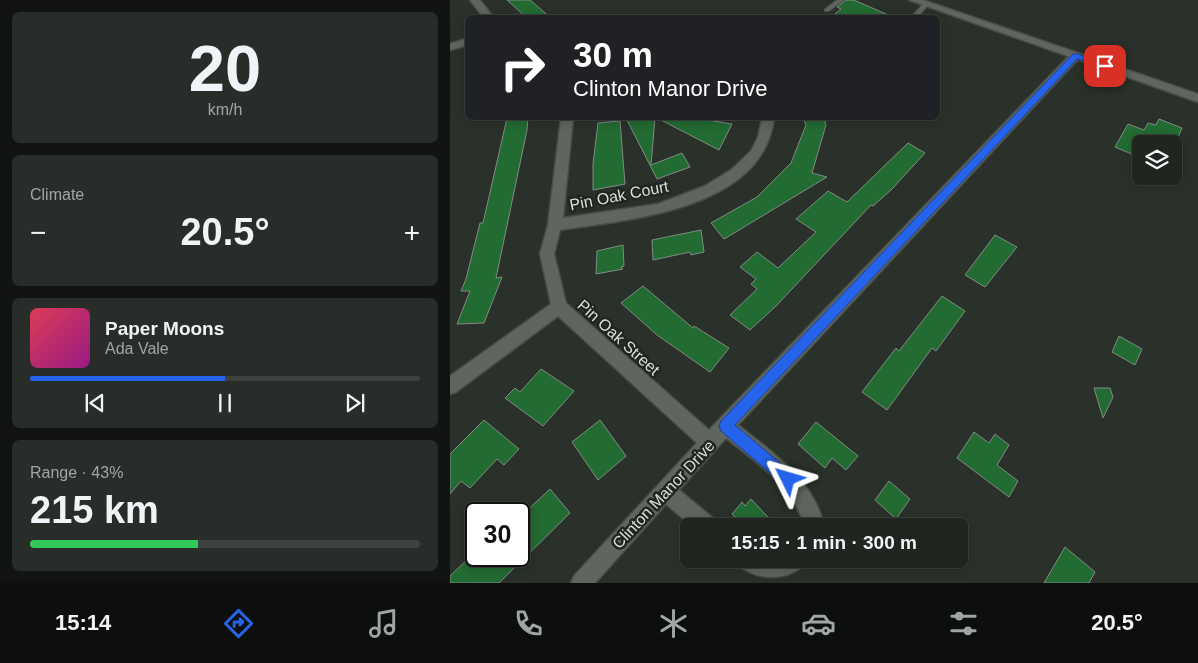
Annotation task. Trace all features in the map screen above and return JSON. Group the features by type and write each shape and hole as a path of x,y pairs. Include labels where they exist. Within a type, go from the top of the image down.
{"street":[{"path":"475,0 487,15"},
{"path":"914,0 1198,98"},
{"path":"450,47 465,42"},
{"name":"Clinton Manor Drive","path":"581,583 710,442 1075,56"},
{"name":"Pin Oak Street","path":"567,120 555,225 546,254 560,307 710,442"},
{"name":"Pin Oak Court","path":"555,225 651,210 673,205 699,194 741,170 754,157 762,144 768,120"},
{"path":"450,386 560,307"},
{"path":"726,426 788,479 809,505 812,518"},
{"path":"665,491 697,518"},
{"path":"756,568 761,572 775,575 787,568"}],"lane":[{"path":"827,10 841,0"},
{"path":"916,15 926,4"}],"building":[{"path":"507,0 530,0 548,15 524,15"},
{"path":"846,0 854,0 888,15 834,15 841,9 837,7"},
{"path":"1159,119 1182,128 1179,135 1132,135 1132,154 1115,147 1128,124 1144,130 1148,123 1156,125"},
{"path":"507,120 528,120 496,278 502,277 484,323 457,324 470,291 461,291 466,279 480,223 483,223"},
{"path":"627,120 655,120 651,165 682,153 690,167 657,179"},
{"path":"661,120 707,120 732,124 719,150"},
{"path":"804,120 825,120 826,125 812,173 827,177 724,239 711,223 757,197 791,163 806,125"},
{"path":"620,121 625,184 593,190 593,164 598,123"},
{"path":"908,143 925,153 892,189 873,206 871,205 776,306 750,330 730,315 757,289 751,284 756,279 740,267 757,252 778,268 816,232 796,219 828,191 847,202"},
{"path":"701,230 704,252 691,255 690,252 653,260 652,240"},
{"path":"995,235 1017,247 985,287 965,275"},
{"path":"623,245 624,266 621,267 623,269 596,274 597,251"},
{"path":"643,286 693,328 694,326 729,348 710,372 657,335 621,303"},
{"path":"942,296 965,311 936,351 932,348 887,410 862,392 896,348 899,351"},
{"path":"1119,336 1142,349 1135,365 1112,352"},
{"path":"541,369 574,391 543,426 505,398 515,388 520,392"},
{"path":"1094,388 1110,388 1113,397 1103,418"},
{"path":"484,420 519,449 504,465 497,459 470,488 461,481 450,494 450,454"},
{"path":"600,420 626,456 598,480 572,442"},
{"path":"816,422 858,456 846,470 832,458 825,468 798,444"},
{"path":"974,432 989,443 995,434 1009,445 997,465 1018,481 1009,497 957,458"},
{"path":"889,481 910,499 897,518 875,500"},
{"path":"550,489 570,513 530,552 530,508"},
{"path":"751,499 769,518 734,518 732,514 742,502 745,506"},
{"path":"1065,547 1095,572 1089,583 1044,583"},
{"path":"465,562 465,567 515,567 499,583 450,583 450,576"}],"route":[{"path":"788,479 726,426 1075,56 1105,66"}]}
